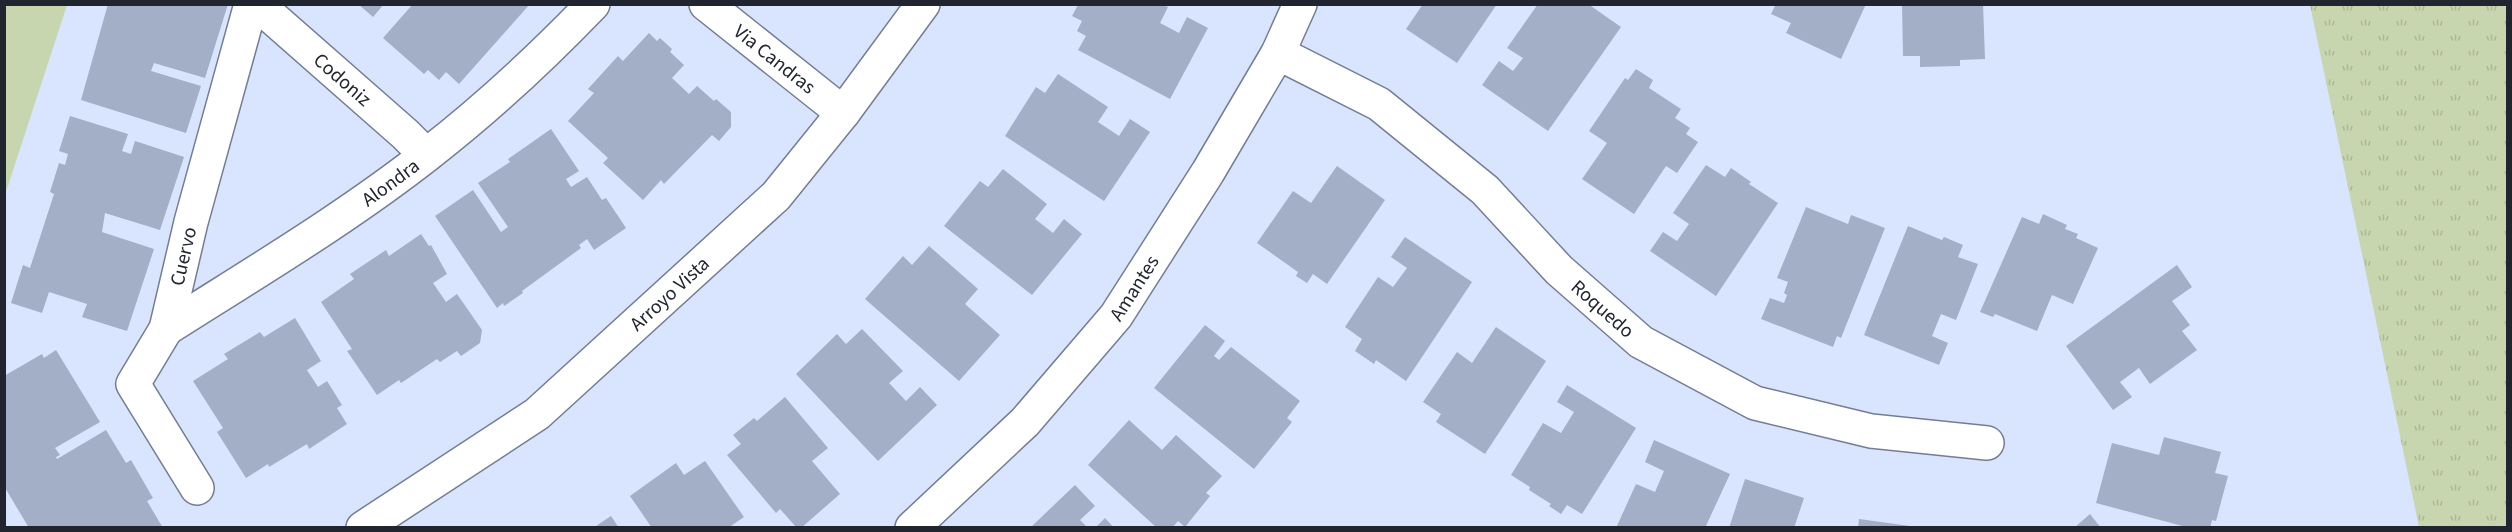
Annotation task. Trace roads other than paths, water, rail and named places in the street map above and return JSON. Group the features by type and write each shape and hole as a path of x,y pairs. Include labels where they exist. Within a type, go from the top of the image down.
{"street":[{"name":"Cuervo","path":"197,488 133,384 166,329 191,222 251,4"},
{"name":"Codoniz","path":"257,4 426,155"},
{"name":"Alondra","path":"166,329 347,213 426,155 491,102 593,4"},
{"name":"Via Candras","path":"706,4 843,113"},
{"name":"Arroyo Vista","path":"363,528 537,414 776,196 843,113 923,4"},
{"name":"Amantes","path":"912,528 1024,422 1116,316 1208,172 1278,53 1300,4"},
{"name":"Roquedo","path":"1278,53 1379,104 1485,190 1559,270 1641,342 1755,403 1871,431 1987,443"}]}
